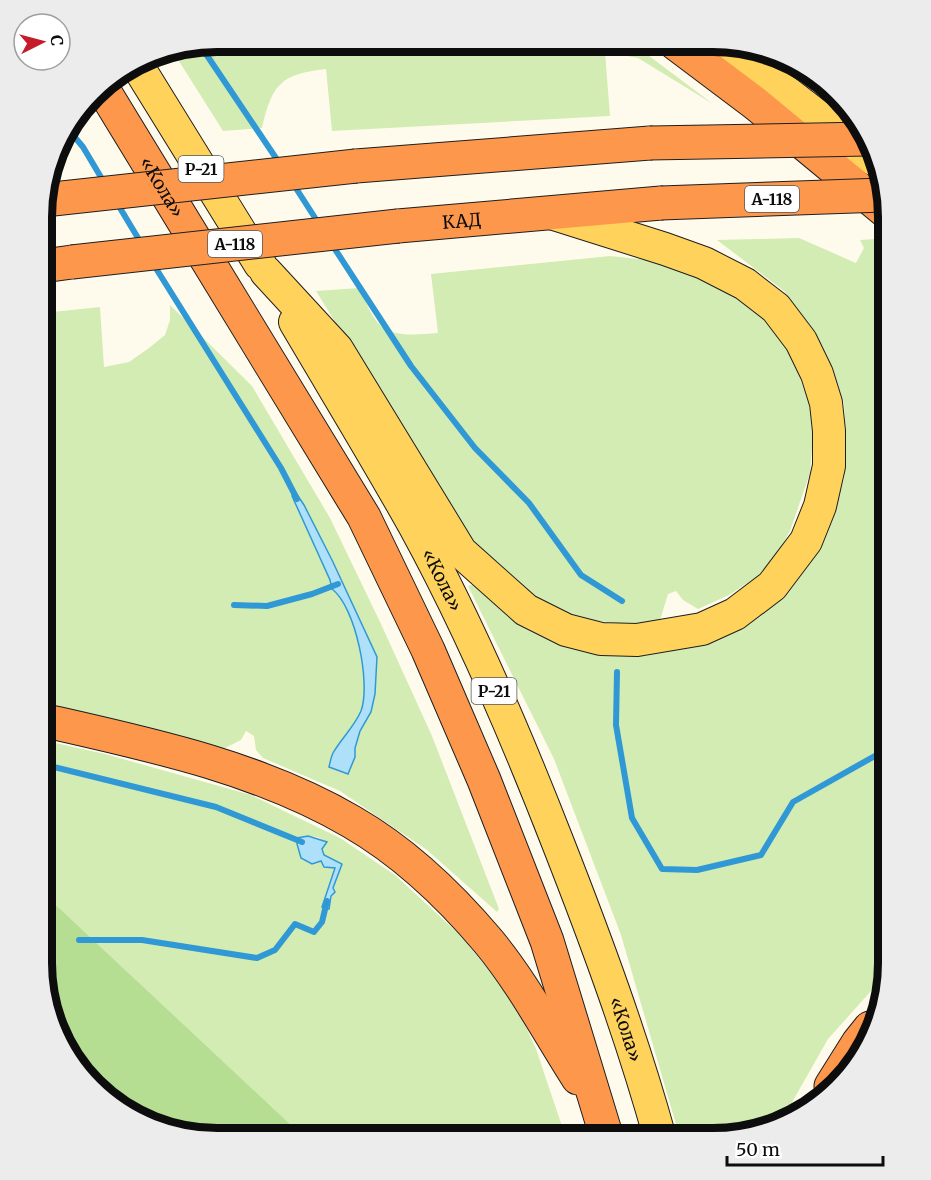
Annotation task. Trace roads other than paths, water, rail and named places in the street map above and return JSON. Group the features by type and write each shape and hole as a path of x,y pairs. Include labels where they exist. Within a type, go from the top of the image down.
{"highway":[{"path":"687,52 756,104 877,204"},
{"name":"«Кола»","path":"107,95 364,517 428,650 547,941 604,1126"},
{"path":"54,199 356,166 650,143 858,139"},
{"name":"КАД","path":"58,264 548,212 717,200 877,195"},
{"path":"52,722 149,744 237,771 298,794 355,823 401,856 438,886 489,942 510,969 604,1126"}],"main road":[{"path":"738,55 866,153"},
{"path":"773,64 785,80 828,124"},
{"name":"«Кола»","path":"141,72 266,273 414,526 487,675 525,760 605,963 657,1127"},
{"path":"266,273 337,349 461,552 526,610 566,630 601,639 637,640 702,629 735,614 772,586 806,541 820,506 829,466 830,431 826,402 817,374 801,341 776,308 745,284 704,263 548,212"}],"water":[{"path":"296,493 332,560 377,657 375,694 371,712 360,731 355,757 348,774 329,767 333,753 361,711 364,699 363,665 348,612 341,598 332,589 292,496"},
{"path":"308,836 327,842 322,849 324,855 342,864 333,888 335,892 331,896 329,909 322,907 335,868 324,867 321,861 312,864 301,858 297,838"}],"waterway":[{"path":"205,53 280,164"},
{"path":"74,137 105,184"},
{"path":"292,182 319,224"},
{"path":"117,203 141,243"},
{"path":"331,243 411,366 475,448 529,503 581,575 622,601"},
{"path":"152,262 281,468 297,499"},
{"path":"234,605 267,606 312,594 338,584"},
{"path":"617,672 616,725 632,818 662,869 697,870 761,855 793,802 878,754"},
{"path":"52,766 216,807 302,842"},
{"path":"79,940 142,940 257,958 275,950 295,924 314,932 322,922 327,901"}]}
